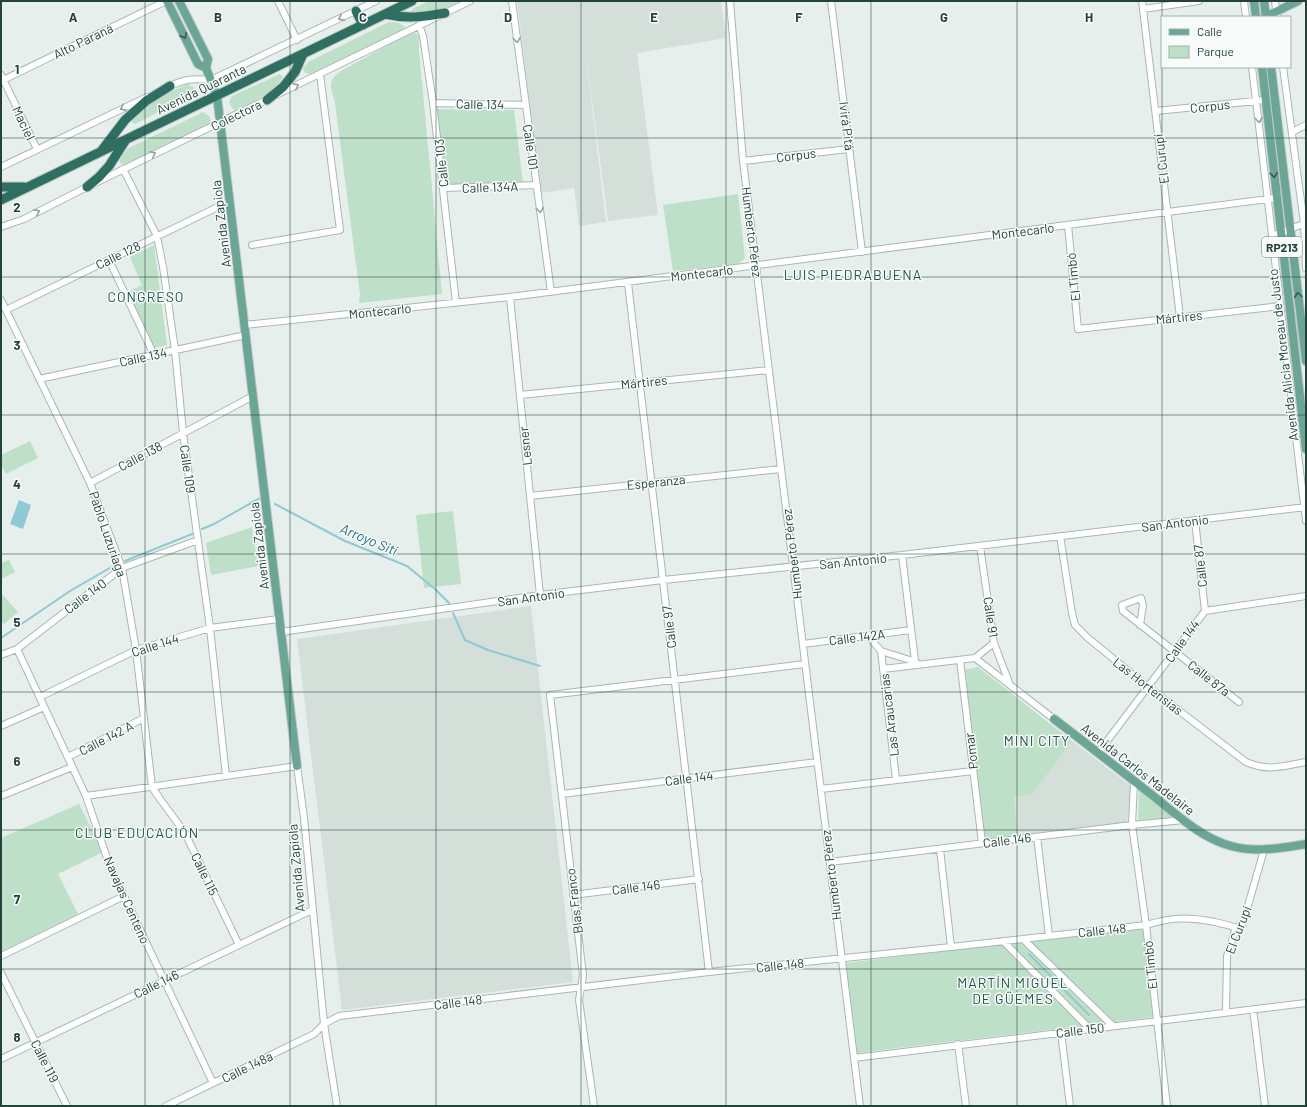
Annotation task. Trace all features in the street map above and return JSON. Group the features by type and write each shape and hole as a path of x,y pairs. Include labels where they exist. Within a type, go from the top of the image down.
{"highway":[{"name":"Avenida Quaranta","path":"1,200 412,1"},
{"path":"356,11 363,25"},
{"path":"385,14 414,18 445,13"},
{"path":"267,100 283,87 296,72 303,54"},
{"path":"100,153 125,120 146,101 170,86"},
{"path":"87,187 110,166 125,140"},
{"path":"1,187 28,187"}],"main road":[{"name":"Avenida Zapiola","path":"166,1 198,64 206,68"},
{"name":"Avenida Zapiola","path":"179,1 208,59 206,68 217,96 297,766"},
{"path":"1254,1 1256,16"},
{"path":"1264,1 1265,16"},
{"path":"1277,14 1298,1"},
{"name":"Avenida Alicia Moreau de Justo","path":"1262,68 1280,232 1305,427 1306,449"},
{"name":"Avenida Alicia Moreau de Justo","path":"1272,68 1306,361"},
{"name":"Avenida Carlos Madelaire","path":"1054,719 1134,782 1209,838 1230,846 1249,850 1264,850 1306,844"}],"street":[{"name":"Alto Paraná","path":"2,79 166,1"},
{"path":"278,1 297,40"},
{"path":"1,167 183,80 195,78 211,80 376,1"},
{"name":"Colectora","path":"1,227 24,219 123,169 470,1"},
{"name":"Calle 101","path":"512,1 551,292"},
{"name":"Humberto Pérez","path":"730,1 744,161 756,266 860,1106"},
{"name":"Ivirá Pitá","path":"831,1 862,252"},
{"name":"El Curupí","path":"1142,1 1180,317"},
{"path":"1143,9 1200,1"},
{"path":"1244,1 1246,16"},
{"path":"1275,1 1277,14"},
{"name":"Calle 103","path":"419,25 423,36 433,103 456,303"},
{"path":"1252,68 1306,520"},
{"path":"1283,68 1305,223 1306,268"},
{"path":"252,245 340,230 320,74"},
{"name":"Maciel","path":"2,79 37,149"},
{"name":"Corpus","path":"1156,111 1265,100"},
{"name":"Calle 134","path":"433,103 526,105"},
{"path":"1292,132 1306,125"},
{"name":"Corpus","path":"744,161 849,149"},
{"name":"Calle 109","path":"123,169 157,236 163,267 175,350 183,433 210,628 226,776"},
{"name":"Calle 134A","path":"443,188 536,186"},
{"name":"Montecarlo","path":"245,324 456,303 628,283 1276,198"},
{"name":"Calle 128","path":"6,310 230,201"},
{"path":"1272,236 1305,223"},
{"name":"El Timbó","path":"1068,225 1078,329"},
{"path":"109,260 154,355"},
{"name":"Calle 97","path":"628,283 710,972"},
{"name":"Lesner","path":"510,297 540,595"},
{"name":"Pablo Luzuriaga","path":"1,300 90,483 122,568 136,650 152,787"},
{"name":"Mártires","path":"1078,329 1280,306"},
{"name":"Calle 134","path":"40,379 246,336"},
{"name":"Mártires","path":"520,395 769,370"},
{"name":"Calle 138","path":"90,483 253,396"},
{"name":"Esperanza","path":"530,496 781,469"},
{"name":"San Antonio","path":"281,632 540,595 663,580 902,555 1305,507"},
{"name":"Calle 87","path":"1195,520 1205,611"},
{"name":"Las Hortensias","path":"1060,536 1072,613 1076,625 1088,638 1148,687 1246,762 1256,766 1269,768 1306,762"},
{"name":"Calle 140","path":"1,655 17,649 122,568 198,540"},
{"name":"Calle 91","path":"980,546 994,643 1010,685"},
{"path":"902,555 915,661"},
{"name":"Calle 144","path":"1098,753 1205,611 1306,596"},
{"name":"Calle 144","path":"40,697 136,650 210,628 279,619"},
{"name":"Calle 87a","path":"1140,624 1239,702"},
{"name":"Calle 142A","path":"803,644 911,630"},
{"path":"868,636 881,651 925,664"},
{"path":"883,669 975,658 994,643"},
{"name":"Navajas Centeno","path":"17,649 86,796 108,861 213,1083"},
{"name":"Las Araucarias","path":"881,651 896,779"},
{"name":"Avenida Carlos Madelaire","path":"975,658 1054,719"},
{"name":"Pomar","path":"960,660 982,843"},
{"path":"675,680 805,664"},
{"name":"Blas Franco","path":"594,1106 579,1000 583,975 550,695 675,680"},
{"path":"1,726 44,707"},
{"name":"Calle 142 A","path":"68,757 144,718"},
{"name":"Calle 144","path":"562,794 817,762"},
{"path":"86,796 297,766"},
{"name":"Avenida Zapiola","path":"297,766 304,818 324,1024 337,1106"},
{"path":"1,796 72,767"},
{"path":"821,789 973,771"},
{"path":"1132,825 1134,782"},
{"name":"Calle 115","path":"152,787 185,833 239,945"},
{"name":"Calle 146","path":"830,862 1184,820"},
{"name":"El Timbó","path":"1132,825 1146,925 1167,1106"},
{"path":"1037,837 1050,936"},
{"path":"940,848 951,947"},
{"name":"El Curupí","path":"1226,1012 1227,956 1236,928 1243,923 1264,850"},
{"name":"Calle 146","path":"573,894 699,879"},
{"path":"1,956 124,896"},
{"name":"Calle 146","path":"1,1059 312,910"},
{"name":"Calle 148","path":"324,1024 339,1016 710,972 842,959 1146,925 1163,920 1179,918 1201,920 1236,928"},
{"path":"1023,939 1113,1026"},
{"path":"1003,941 1090,1029"},
{"name":"Calle 119","path":"1,973 67,1106"},
{"name":"Calle 150","path":"854,1058 1306,1002"},
{"path":"1253,1009 1265,1106"},
{"name":"Calle 148a","path":"166,1106 314,1034 324,1024"},
{"path":"1061,1032 1070,1106"},
{"path":"958,1044 966,1106"}],"shaded area":[{"path":"517,1 721,1 726,38 637,53 658,215 608,221 583,32 606,222 579,226 574,188 541,193"},
{"path":"531,606 573,982 342,1010 297,639"},
{"path":"1072,741 1132,787 1127,823 1018,836 1014,797 1032,795"}],"green space":[{"path":"429,1 460,1 439,11 412,14 410,12 414,8"},
{"path":"389,22 399,23 406,28 311,74 305,73 303,69 308,62"},
{"path":"414,32 419,36 419,50 442,294 359,303 360,295 331,82 333,78 341,71"},
{"path":"280,74 283,77 273,89 254,101 234,110 231,107 230,100 232,96"},
{"path":"188,84 193,87 195,94 135,124 132,123 134,116 139,110 155,99"},
{"path":"434,109 514,110 523,183 442,189"},
{"path":"203,112 209,116 211,121 208,124 126,164 121,164 119,160 127,149"},
{"path":"738,194 745,258 738,264 673,271 663,205"},
{"path":"154,245 167,345 154,348 128,292 142,285 130,257"},
{"path":"30,441 38,458 6,474 1,465 1,455"},
{"path":"453,511 461,584 424,588 416,515"},
{"path":"252,527 258,566 211,575 206,543"},
{"path":"9,560 15,572 1,579 1,563"},
{"path":"1,593 18,612 4,624 1,621"},
{"path":"978,667 1072,741 1032,795 1014,797 1018,836 984,839 965,670"},
{"path":"1139,786 1180,819 1138,825"},
{"path":"79,804 103,852 58,874 78,914 1,951 1,838"},
{"path":"1144,926 1154,1017 857,1053 846,963"}],"water":[{"path":"19,500 31,505 23,529 10,524"}],"waterway":[{"name":"Arroyo Sití","path":"202,529 214,524 260,498"},
{"name":"Arroyo Sití","path":"275,504 345,541 407,566 435,589 449,603"},
{"name":"Arroyo Sití","path":"125,561 192,534"},
{"name":"Arroyo Sití","path":"1,638 70,591 115,565"},
{"name":"Arroyo Sití","path":"453,613 465,640 488,650 540,666"},
{"name":"Arroyo Sití","path":"1029,954 1089,1015"}],"district":[{"name":"LUIS PIEDRABUENA","path":"853,274"},
{"name":"CONGRESO","path":"146,296"},
{"name":"MINI CITY","path":"1037,740"},
{"name":"CLUB EDUCACIÓN","path":"137,832"},
{"name":"MARTÍN MIGUEL DE GÜEMES","path":"1013,990"}]}
